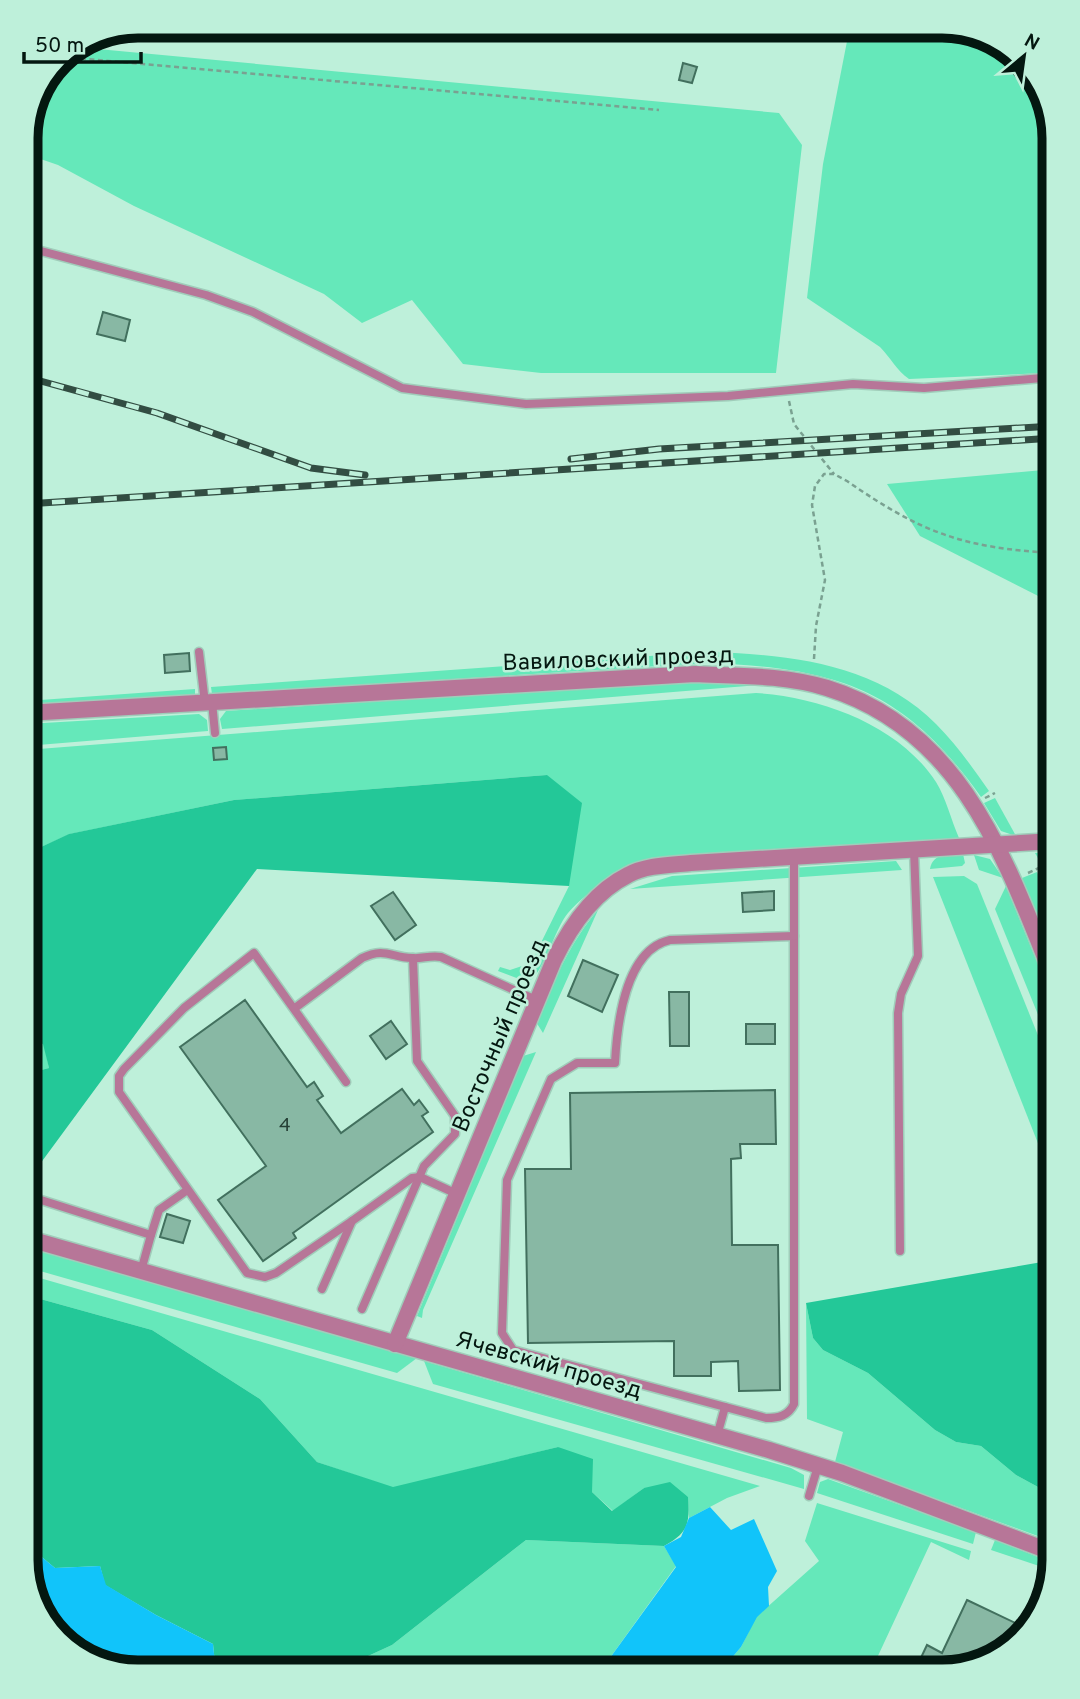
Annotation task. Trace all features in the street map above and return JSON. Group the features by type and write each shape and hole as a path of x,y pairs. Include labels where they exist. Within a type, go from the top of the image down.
{"street":[{"name":"Вавиловский проезд","path":"39,712 695,674 786,679 826,687 887,714 921,740 951,772 999,846 1042,951"},
{"name":"Восточный проезд","path":"395,1344 567,933 589,906 628,875 657,866 691,863 1042,842"},
{"name":"Ячевский проезд","path":"38,1242 818,1466 1042,1549"}],"lane":[{"path":"39,250 206,295 253,312 402,388 526,404 853,384 924,388 1042,378"},
{"path":"199,652 215,733"},
{"path":"900,1251 898,1013 901,994 918,956 914,850"},
{"path":"794,857 794,936 794,1404 790,1412 777,1418 725,1407 513,1350 502,1333 507,1180 551,1079 577,1063 615,1063 621,1006 645,953 652,947 670,940 794,936"},
{"path":"295,1008 373,953 389,952 412,958 428,955 441,957 537,1000"},
{"path":"346,1082 254,953 184,1008 124,1069 119,1076 119,1092 241,1267 255,1276 265,1278 276,1273 412,1178 420,1177 457,1194"},
{"path":"362,1309 424,1166 455,1134 457,1125 454,1116 417,1061 412,958"},
{"path":"141,1271 159,1210 186,1191"},
{"path":"41,1200 151,1235"},
{"path":"322,1289 352,1221"},
{"path":"717,1436 725,1407"},
{"path":"809,1496 818,1466"}],"path":[{"path":"79,58 659,110"},
{"path":"787,390 794,424 834,474 935,534 963,542 1042,552"},
{"path":"814,659 816,626 825,580 812,505 815,486 824,474 834,474"},
{"path":"982,800 995,793"},
{"path":"1022,876 1039,868"}],"green space":[{"path":"847,39 961,40 989,51 989,91 1029,91 1041,126 1042,373 909,379 880,347 807,298 823,164"},
{"path":"95,49 779,113 802,145 776,373 541,373 463,364 412,300 362,323 324,294 134,206 58,165 39,158 42,113 55,83 83,55"},
{"path":"1042,470 1042,598 920,536 887,484"},
{"path":"706,652 799,660 858,675 886,687 912,703 936,724 989,791 981,797 952,760 924,731 895,708 864,691 831,679 794,671 708,663 212,694 211,687"},
{"path":"694,681 759,685 222,729 220,719 226,711"},
{"path":"195,689 195,696 39,706 39,700"},
{"path":"756,693 832,708 880,730 901,745 920,762 936,782 959,838 650,858 606,881 586,895 568,913 538,972 527,982 498,971 500,967 510,970 531,963 569,886 547,775 234,800 70,834 38,848 39,749"},
{"path":"199,714 207,720 208,731 39,745 39,723"},
{"path":"547,775 582,803 569,886 257,869 38,1166 38,1071 49,1068 43,1044 38,1043 38,848 69,834 234,800"},
{"path":"995,798 1016,836 1001,831 984,803"},
{"path":"1042,852 1042,865 1035,853"},
{"path":"963,854 965,863 962,866 930,869 938,857"},
{"path":"974,855 990,859 1003,878 979,870"},
{"path":"896,861 902,870 630,889 672,876"},
{"path":"1037,872 1042,882 1042,927 1022,878"},
{"path":"964,876 977,884 1042,1045 1042,1154 933,877"},
{"path":"1006,886 1042,974 1042,1025 995,909"},
{"path":"598,910 543,1033 536,1022 549,992 570,949"},
{"path":"38,1043 44,1044 49,1068 38,1071"},
{"path":"536,1052 423,1310 422,1318 417,1316 523,1056"},
{"path":"38,1250 417,1358 397,1373 38,1270"},
{"path":"1042,1262 1042,1488 1016,1475 981,1446 956,1442 935,1430 868,1373 823,1350 813,1338 806,1303"},
{"path":"38,1278 760,1486 727,1498 689,1518 688,1497 644,1488 613,1511 592,1492 558,1447 393,1488 317,1462 260,1399 152,1330 38,1298"},
{"path":"38,1298 152,1330 260,1399 317,1462 393,1487 558,1447 593,1459 592,1492 612,1511 644,1488 670,1482 688,1497 686,1527 678,1537 664,1546 526,1540 392,1645 359,1660 215,1660 213,1644 105,1585 100,1566 55,1568 38,1554"},
{"path":"806,1303 813,1338 823,1350 868,1373 935,1430 956,1442 981,1446 1016,1475 1042,1487 1042,1538 835,1462 843,1432 807,1419"},
{"path":"424,1361 791,1468 804,1475 804,1489 433,1384"},
{"path":"828,1479 976,1532 973,1544 817,1493 820,1482"},
{"path":"817,1503 971,1551 969,1560 931,1542 876,1660 730,1660 741,1647 756,1617 819,1561 805,1541"},
{"path":"526,1540 664,1546 676,1566 608,1660 359,1660 392,1645"},
{"path":"995,1540 1042,1559 1041,1567 991,1550"}],"water":[{"path":"710,1507 731,1530 754,1519 777,1571 768,1587 769,1606 757,1617 741,1647 730,1660 608,1660 676,1567 664,1546 681,1537 689,1518"},
{"path":"38,1554 55,1568 100,1566 106,1585 156,1615 213,1644 215,1660 119,1659 94,1650 73,1636 55,1616 40,1580"}],"building":[{"path":"683,63 697,67 692,83 679,80"},
{"path":"103,312 130,320 125,341 97,334"},
{"path":"189,653 190,671 165,673 164,655"},
{"path":"226,747 227,759 214,760 213,748"},
{"path":"774,891 774,910 743,912 742,893"},
{"path":"393,892 416,925 395,940 371,906"},
{"path":"583,960 618,975 602,1012 568,996"},
{"path":"669,992 689,992 689,1046 670,1046"},
{"path":"245,1000 307,1087 314,1082 323,1096 317,1100 341,1133 402,1089 414,1105 419,1100 428,1112 422,1116 433,1132 293,1233 296,1238 263,1261 218,1200 266,1166 180,1047"},
{"path":"391,1021 407,1044 386,1059 370,1036"},
{"path":"746,1024 775,1024 775,1044 746,1044"},
{"path":"775,1090 776,1144 740,1144 741,1158 731,1159 732,1245 778,1245 780,1390 739,1391 738,1361 711,1362 711,1376 674,1376 674,1341 528,1343 525,1169 571,1169 570,1093"},
{"path":"167,1214 190,1221 183,1243 160,1237"},
{"path":"967,1600 1018,1624 997,1644 967,1657 954,1660 920,1660 927,1645 942,1653"}],"railway":[{"path":"39,381 157,413 311,468 365,475"},
{"path":"571,459 659,449 1042,427"},
{"path":"39,503 1042,439"}]}
